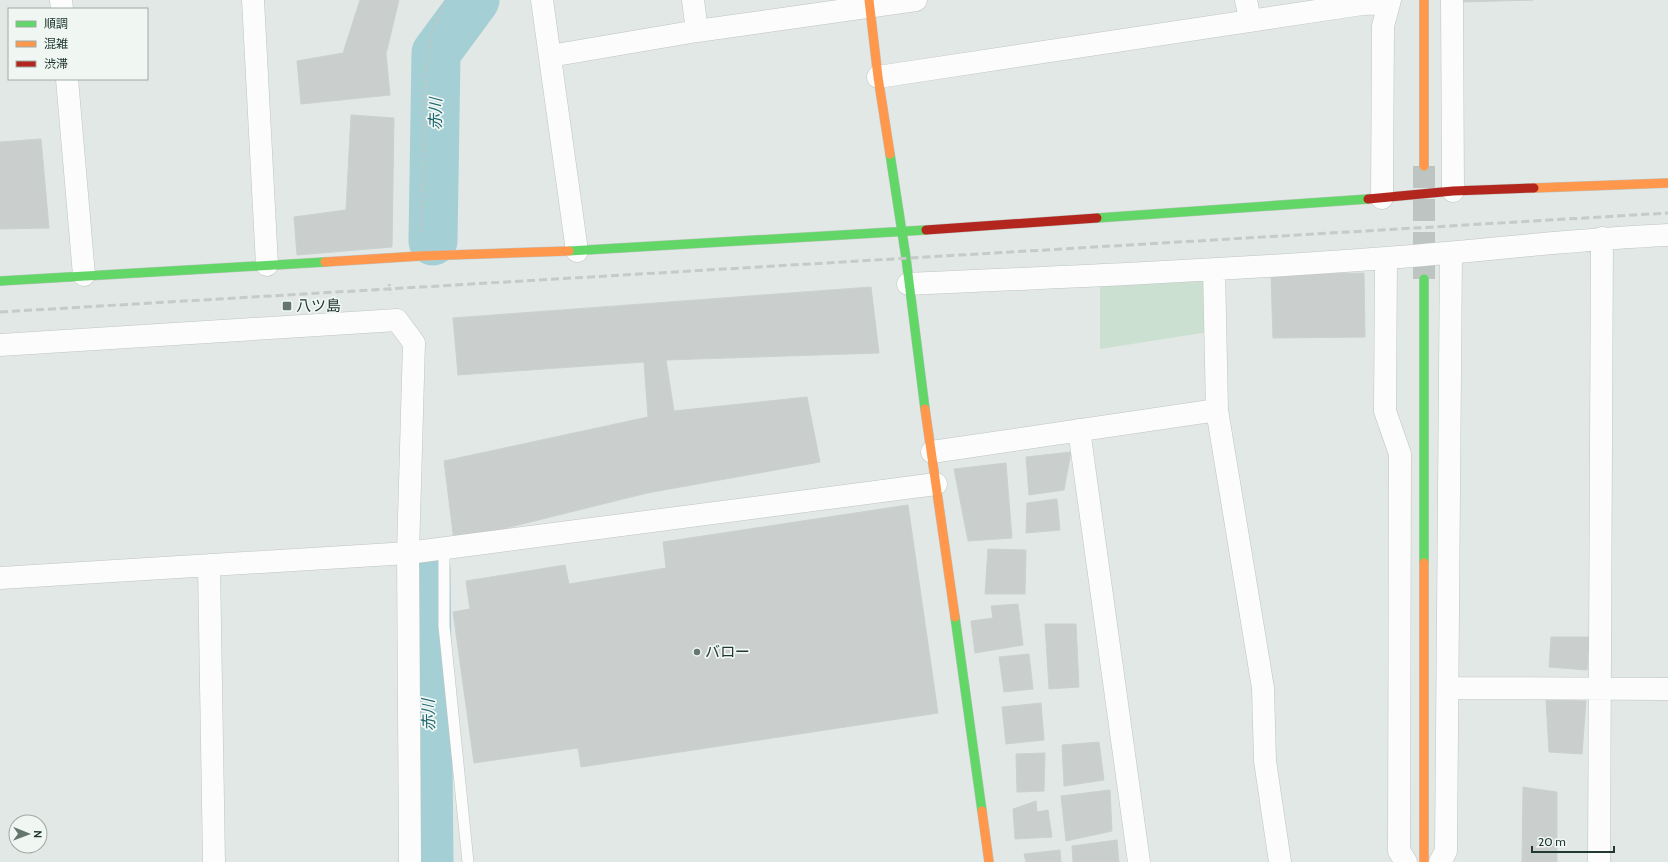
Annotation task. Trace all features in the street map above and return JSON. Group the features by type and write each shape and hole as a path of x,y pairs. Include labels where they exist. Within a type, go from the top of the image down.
{"street":[{"path":"253,0 267,265"},
{"path":"542,0 577,251"},
{"path":"693,0 697,31"},
{"path":"550,56 869,3 916,0"},
{"path":"1424,0 1424,166"},
{"path":"1452,0 1452,191"},
{"path":"878,77 1248,10 1362,4 1389,1 1383,26 1382,198"},
{"path":"869,3 878,77 902,232 989,862"},
{"path":"68,80 84,276"},
{"path":"0,281 420,256 577,251 902,232 1382,198 1452,191 1668,183"},
{"path":"908,284 1214,270 1451,253 1602,238 1668,235"},
{"path":"1599,862 1602,238"},
{"path":"1440,862 1446,851 1451,253"},
{"path":"1386,258 1386,411 1400,454 1399,850 1406,862"},
{"path":"1214,270 1217,410 1263,688 1265,761 1280,862"},
{"path":"1424,279 1424,862"},
{"path":"0,345 397,320 414,343 408,553 410,862"},
{"path":"932,452 1217,410"},
{"path":"1079,430 1139,862"},
{"path":"0,578 408,553 936,484"},
{"path":"210,565 214,862"},
{"path":"1448,688 1668,689"}],"lane":[{"path":"444,548 444,626 468,862"}],"path":[{"path":"420,256 426,68 432,33 444,0"},
{"path":"384,258 397,320"}],"green space":[{"path":"1214,270 1215,331 1100,349 1100,275"}],"building":[{"path":"360,0 399,0 386,54 390,95 301,104 297,61 343,53"},
{"path":"1463,0 1533,0 1463,2"},
{"path":"351,115 394,118 392,247 297,255 294,217 346,210"},
{"path":"41,139 49,228 0,229 0,142"},
{"path":"1364,273 1365,337 1273,338 1271,275"},
{"path":"871,287 879,353 666,360 674,411 807,397 820,462 647,493 454,541 444,461 648,417 644,362 458,375 453,318"},
{"path":"1071,452 1064,490 1029,495 1026,457"},
{"path":"1006,463 1012,538 968,541 954,469"},
{"path":"1057,499 1060,530 1026,533 1027,503"},
{"path":"908,505 938,713 581,767 578,748 474,763 453,612 470,609 466,581 565,565 569,584 666,568 663,542"},
{"path":"988,549 1026,550 1025,594 985,594"},
{"path":"1018,604 1023,645 975,653 971,621 993,618 991,606"},
{"path":"1045,624 1076,624 1079,687 1049,689"},
{"path":"1551,637 1589,637 1587,670 1549,667"},
{"path":"1029,654 1033,689 1004,692 999,657"},
{"path":"1546,700 1586,701 1582,754 1549,752"},
{"path":"1041,703 1044,740 1006,744 1002,707"},
{"path":"1099,742 1104,780 1064,786 1062,745"},
{"path":"1045,753 1044,791 1017,792 1016,754"},
{"path":"1523,787 1557,792 1557,862 1522,862"},
{"path":"1110,790 1112,831 1066,841 1061,796"},
{"path":"1036,801 1037,812 1048,810 1052,837 1015,839 1013,809"},
{"path":"1117,840 1119,862 1073,862 1072,846"},
{"path":"1060,850 1061,862 1026,862 1024,854"}],"waterway":[{"name":"赤川","path":"433,241 436,53 475,0"},
{"name":"赤川","path":"426,568 429,862"}],"tunnel":[{"path":"1424,166 1424,279"}],"railway":[{"path":"0,312 1668,213"}],"traffic: fast":[{"path":"890,154 906,258 925,409"},
{"path":"1097,218 1368,199"},
{"path":"569,251 926,230"},
{"path":"0,281 325,262"},
{"path":"1424,279 1424,563"},
{"path":"955,617 982,811"}],"traffic: slow":[{"path":"869,0 878,77 890,154"},
{"path":"1424,0 1424,166"},
{"path":"1534,188 1668,183"},
{"path":"325,262 420,256 569,251"},
{"path":"925,409 955,617"},
{"path":"1424,563 1424,862"},
{"path":"982,811 989,862"}],"traffic: jam":[{"path":"1368,199 1453,191 1534,188"},
{"path":"926,230 1097,218"}],"place":[{"name":"八ツ島","path":"287,306"},
{"name":"バロー","path":"697,652"}]}
